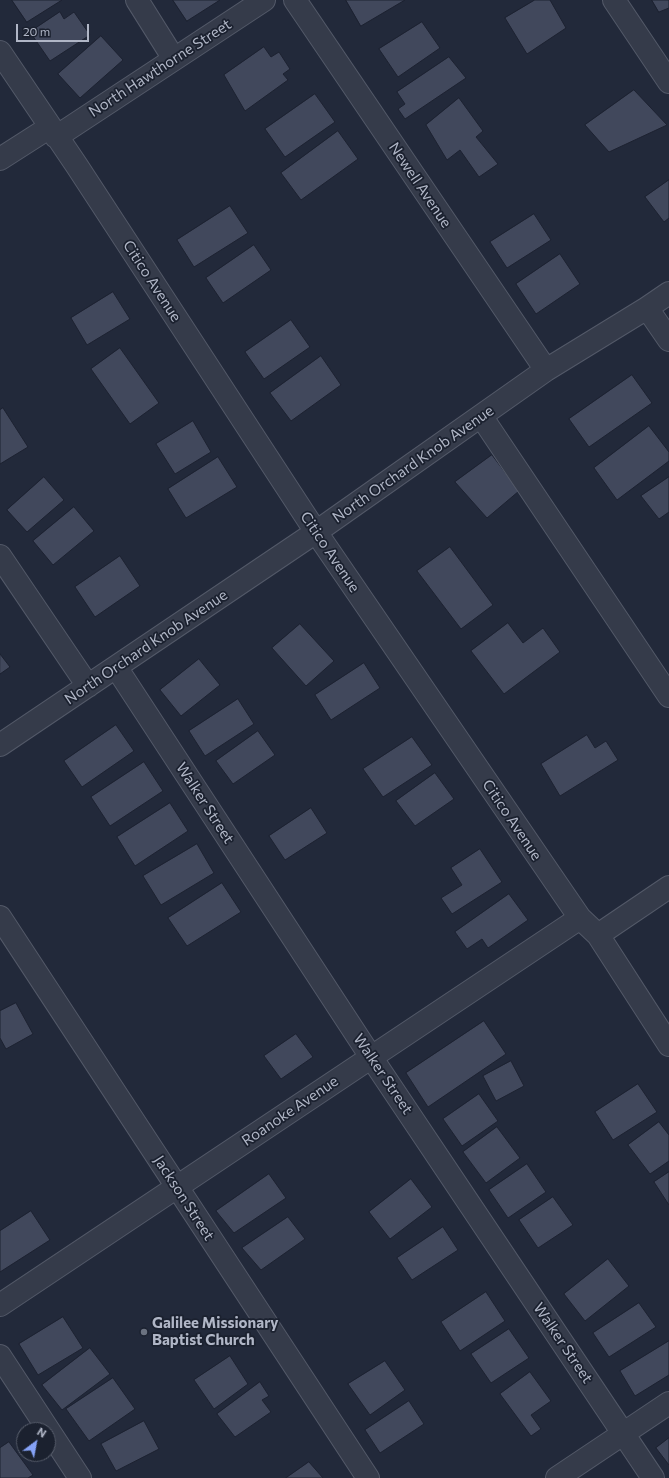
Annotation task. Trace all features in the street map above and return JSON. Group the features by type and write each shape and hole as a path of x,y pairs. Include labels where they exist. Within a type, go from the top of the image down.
{"street":[{"path":"137,0 174,59"},
{"name":"North Hawthorne Street","path":"0,158 53,132 174,59 264,0"},
{"name":"Newell Avenue","path":"295,0 546,370"},
{"path":"614,0 669,82"},
{"name":"Citico Avenue","path":"0,52 77,166 316,532 580,918 598,935 669,1045"},
{"name":"North Orchard Knob Avenue","path":"0,745 316,532 546,370 669,293"},
{"path":"647,308 669,340"},
{"path":"481,416 669,696"},
{"path":"0,556 88,686"},
{"name":"Walker Street","path":"116,667 371,1057 653,1478"},
{"path":"598,935 669,887"},
{"name":"Jackson Street","path":"0,917 368,1478"},
{"name":"Roanoke Avenue","path":"0,1305 580,918"},
{"path":"0,1356 80,1478"},
{"path":"557,1478 669,1403"}],"building":[{"path":"12,0 62,0 27,22"},
{"path":"173,0 220,0 187,21"},
{"path":"346,0 405,0 361,26"},
{"path":"535,0 550,0 566,28 527,54 505,18"},
{"path":"652,0 669,0 669,8 659,12"},
{"path":"60,12 64,19 74,12 90,35 50,61 30,32"},
{"path":"422,22 440,48 398,77 379,49"},
{"path":"101,36 123,60 80,98 58,74"},
{"path":"264,47 271,57 279,52 290,69 283,74 288,80 245,111 224,75"},
{"path":"449,57 466,78 405,119 398,109 405,104 397,92"},
{"path":"634,90 667,125 609,152 585,125"},
{"path":"315,94 335,122 285,157 265,129"},
{"path":"459,98 483,131 476,137 498,164 479,177 460,150 447,160 426,125"},
{"path":"338,131 358,159 301,200 281,173"},
{"path":"669,180 669,218 664,222 645,197"},
{"path":"230,206 248,233 194,267 177,240"},
{"path":"534,214 551,240 507,268 490,242"},
{"path":"254,245 271,270 223,303 206,278"},
{"path":"560,254 580,284 536,314 516,284"},
{"path":"113,292 130,319 87,345 71,318"},
{"path":"291,320 310,347 264,379 245,352"},
{"path":"120,348 159,403 130,424 91,369"},
{"path":"321,356 341,385 291,421 270,393"},
{"path":"632,375 652,403 589,447 569,419"},
{"path":"3,408 28,447 0,464 0,410"},
{"path":"193,421 211,452 175,474 156,444"},
{"path":"649,426 669,452 669,461 617,500 594,468"},
{"path":"492,455 519,491 487,518 455,482"},
{"path":"218,457 237,487 186,518 168,489"},
{"path":"44,477 64,500 27,532 7,510"},
{"path":"669,477 669,512 659,519 641,496"},
{"path":"74,507 94,531 53,565 33,541"},
{"path":"450,547 493,605 461,629 417,571"},
{"path":"120,556 140,586 95,617 75,587"},
{"path":"508,623 523,643 543,628 560,652 504,694 471,651"},
{"path":"300,624 334,661 306,686 272,648"},
{"path":"0,654 10,667 0,674"},
{"path":"199,659 220,685 181,716 160,690"},
{"path":"364,663 380,688 331,720 315,695"},
{"path":"238,699 254,724 205,756 189,731"},
{"path":"116,725 134,751 82,787 64,761"},
{"path":"258,731 275,755 233,784 216,761"},
{"path":"587,735 595,748 606,741 618,760 560,796 541,764"},
{"path":"412,737 432,765 383,797 363,769"},
{"path":"144,762 163,791 110,826 91,797"},
{"path":"435,773 454,799 415,826 396,801"},
{"path":"170,803 188,831 135,866 117,837"},
{"path":"311,808 327,833 285,860 269,836"},
{"path":"197,844 214,873 161,905 143,876"},
{"path":"480,849 502,882 452,914 441,898 462,885 451,868"},
{"path":"222,883 241,912 187,946 168,918"},
{"path":"509,894 528,920 488,948 482,939 467,949 455,932"},
{"path":"16,1003 33,1034 6,1049 0,1038 0,1011"},
{"path":"484,1021 506,1054 428,1107 406,1073"},
{"path":"296,1034 313,1057 281,1079 264,1056"},
{"path":"511,1061 524,1086 496,1101 483,1076"},
{"path":"638,1084 657,1112 613,1140 595,1112"},
{"path":"479,1094 498,1121 462,1146 443,1119"},
{"path":"659,1122 669,1135 669,1161 650,1174 628,1145"},
{"path":"497,1127 520,1158 486,1183 463,1152"},
{"path":"527,1164 546,1192 508,1218 489,1190"},
{"path":"669,1172 669,1205 654,1182"},
{"path":"269,1174 286,1198 234,1233 216,1211"},
{"path":"411,1179 432,1207 390,1239 369,1212"},
{"path":"553,1197 573,1225 538,1248 519,1220"},
{"path":"31,1211 50,1240 0,1272 0,1231"},
{"path":"288,1217 305,1239 261,1270 242,1248"},
{"path":"443,1227 458,1250 412,1280 397,1258"},
{"path":"608,1259 629,1286 585,1321 564,1294"},
{"path":"486,1292 505,1321 460,1351 441,1322"},
{"path":"639,1303 656,1327 609,1357 593,1333"},
{"path":"63,1317 83,1348 38,1375 19,1344"},
{"path":"509,1329 529,1358 491,1383 471,1354"},
{"path":"669,1341 669,1375 635,1396 620,1371"},
{"path":"90,1348 110,1374 62,1410 42,1385"},
{"path":"230,1356 248,1384 214,1409 194,1380"},
{"path":"385,1361 405,1390 370,1415 348,1384"},
{"path":"530,1372 551,1401 531,1415 541,1429 531,1436 500,1394"},
{"path":"113,1378 135,1409 89,1441 66,1409"},
{"path":"260,1382 269,1396 262,1400 271,1412 235,1437 217,1414"},
{"path":"409,1401 424,1424 380,1453 365,1430"},
{"path":"144,1421 159,1449 116,1471 101,1444"},
{"path":"669,1438 669,1465 656,1448"},
{"path":"9,1442 16,1452 16,1462 24,1462 33,1475 28,1478 0,1478 0,1448"},
{"path":"309,1462 323,1478 286,1478"}],"place":[{"name":"Galilee Missionary Baptist Church","path":"144,1332"}]}
